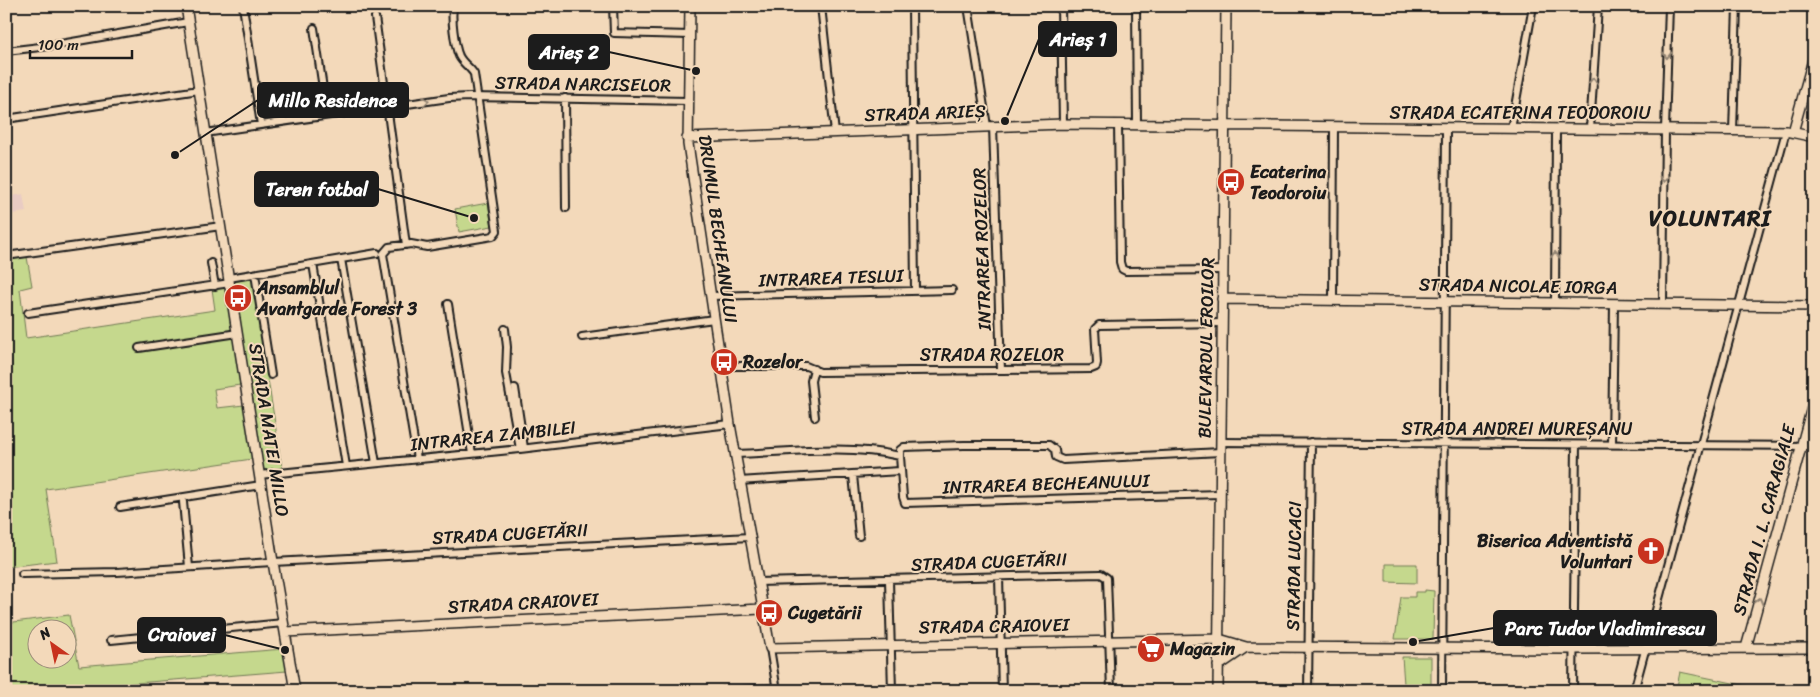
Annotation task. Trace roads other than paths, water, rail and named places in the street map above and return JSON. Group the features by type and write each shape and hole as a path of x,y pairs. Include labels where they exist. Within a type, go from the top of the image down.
{"street":[{"name":"STRADA MATEI MILLO","path":"186,6 259,475 295,691"},
{"path":"243,6 261,125"},
{"path":"28,312 215,286 254,274 380,254 389,247 418,244 427,247 496,234 497,227 474,74 470,67 464,64 456,48 452,11 454,6"},
{"path":"613,6 614,33 690,35"},
{"name":"DRUMUL BECHEANULUI","path":"690,6 687,138 739,481 777,690"},
{"path":"821,6 834,133"},
{"path":"912,6 912,129 916,290"},
{"name":"INTRAREA ROZELOR","path":"968,6 990,126 1001,370"},
{"path":"1061,6 1063,124"},
{"path":"1136,6 1137,124"},
{"name":"BULEVARDUL EROILOR","path":"1218,691 1226,6"},
{"path":"1511,129 1533,6"},
{"path":"1590,129 1598,6"},
{"path":"1663,303 1664,130 1669,6"},
{"path":"1733,131 1737,6"},
{"path":"375,17 406,245"},
{"path":"6,51 49,46 188,22"},
{"path":"314,28 327,115"},
{"path":"1634,691 1738,305 1814,56"},
{"path":"6,119 199,90"},
{"name":"STRADA NARCISELOR","path":"205,133 449,98 688,101"},
{"path":"566,98 566,208"},
{"name":"STRADA ARIEȘ","path":"687,138 1063,124 1224,125"},
{"path":"1118,124 1120,262 1122,269 1223,270"},
{"name":"STRADA ECATERINA TEODOROIU","path":"1224,125 1790,132 1814,137"},
{"path":"1333,300 1334,127"},
{"path":"1442,691 1446,129"},
{"path":"1555,304 1556,130"},
{"path":"6,256 221,226"},
{"path":"380,254 417,459"},
{"path":"341,260 376,463"},
{"path":"211,263 215,286"},
{"path":"313,264 346,466"},
{"path":"254,274 271,375"},
{"name":"INTRAREA TESLUI","path":"710,296 952,290"},
{"name":"STRADA NICOLAE IORGA","path":"1222,299 1814,306"},
{"path":"448,304 472,454"},
{"path":"1612,444 1614,304"},
{"path":"582,337 714,319"},
{"name":"STRADA ROZELOR","path":"721,366 806,366 820,372 1091,369 1098,364 1096,329 1099,325 1222,323"},
{"path":"505,329 507,347 506,373 522,449"},
{"path":"138,348 238,333"},
{"path":"814,369 812,381 815,417"},
{"path":"515,388 522,449"},
{"name":"STRADA I. L. CARAGIALE","path":"1746,648 1814,400"},
{"name":"INTRAREA ZAMBILEI","path":"259,475 522,449 730,424"},
{"name":"STRADA ANDREI MUREȘANU","path":"900,456 900,450 904,447 964,445 1049,445 1055,450 1056,457 1063,460 1221,447 1311,442 1814,446"},
{"name":"STRADA LUCACI","path":"1308,691 1311,442"},
{"path":"1572,691 1576,445"},
{"path":"735,454 852,450 900,456"},
{"name":"INTRAREA BECHEANULUI","path":"900,456 902,497 906,503 1220,494"},
{"path":"739,481 900,471"},
{"path":"853,474 859,536"},
{"path":"120,507 261,484"},
{"path":"183,502 189,567"},
{"name":"STRADA CUGETĂRII","path":"273,562 750,537"},
{"path":"22,574 117,572 273,562"},
{"name":"STRADA CUGETĂRII","path":"758,582 1105,575 1107,578 1111,691"},
{"path":"999,577 1002,691"},
{"path":"888,580 892,691"},
{"name":"STRADA CRAIOVEI","path":"284,627 762,609"},
{"path":"111,640 284,627"},
{"name":"STRADA CRAIOVEI","path":"770,648 1219,639 1246,647 1814,648"},
{"path":"1218,666 1246,647"},
{"path":"724,691 777,690"}],"place":[{"name":"Arieș 2","path":"696,71"},
{"name":"Arieș 1","path":"1005,121"},
{"name":"Millo Residence","path":"175,155"},
{"name":"Ecaterina Teodoroiu","path":"1231,182"},
{"name":"Teren fotbal","path":"474,218"},
{"name":"Ansamblul Avantgarde Forest 3","path":"238,298"},
{"name":"Rozelor","path":"724,362"},
{"name":"Biserica Adventistă Voluntari","path":"1651,551"},
{"name":"Cugetării","path":"769,613"},
{"name":"Parc Tudor Vladimirescu","path":"1413,642"},
{"name":"Magazin","path":"1151,649"},
{"name":"Craiovei","path":"285,650"}],"district":[{"name":"VOLUNTARI","path":"1710,218"}]}
